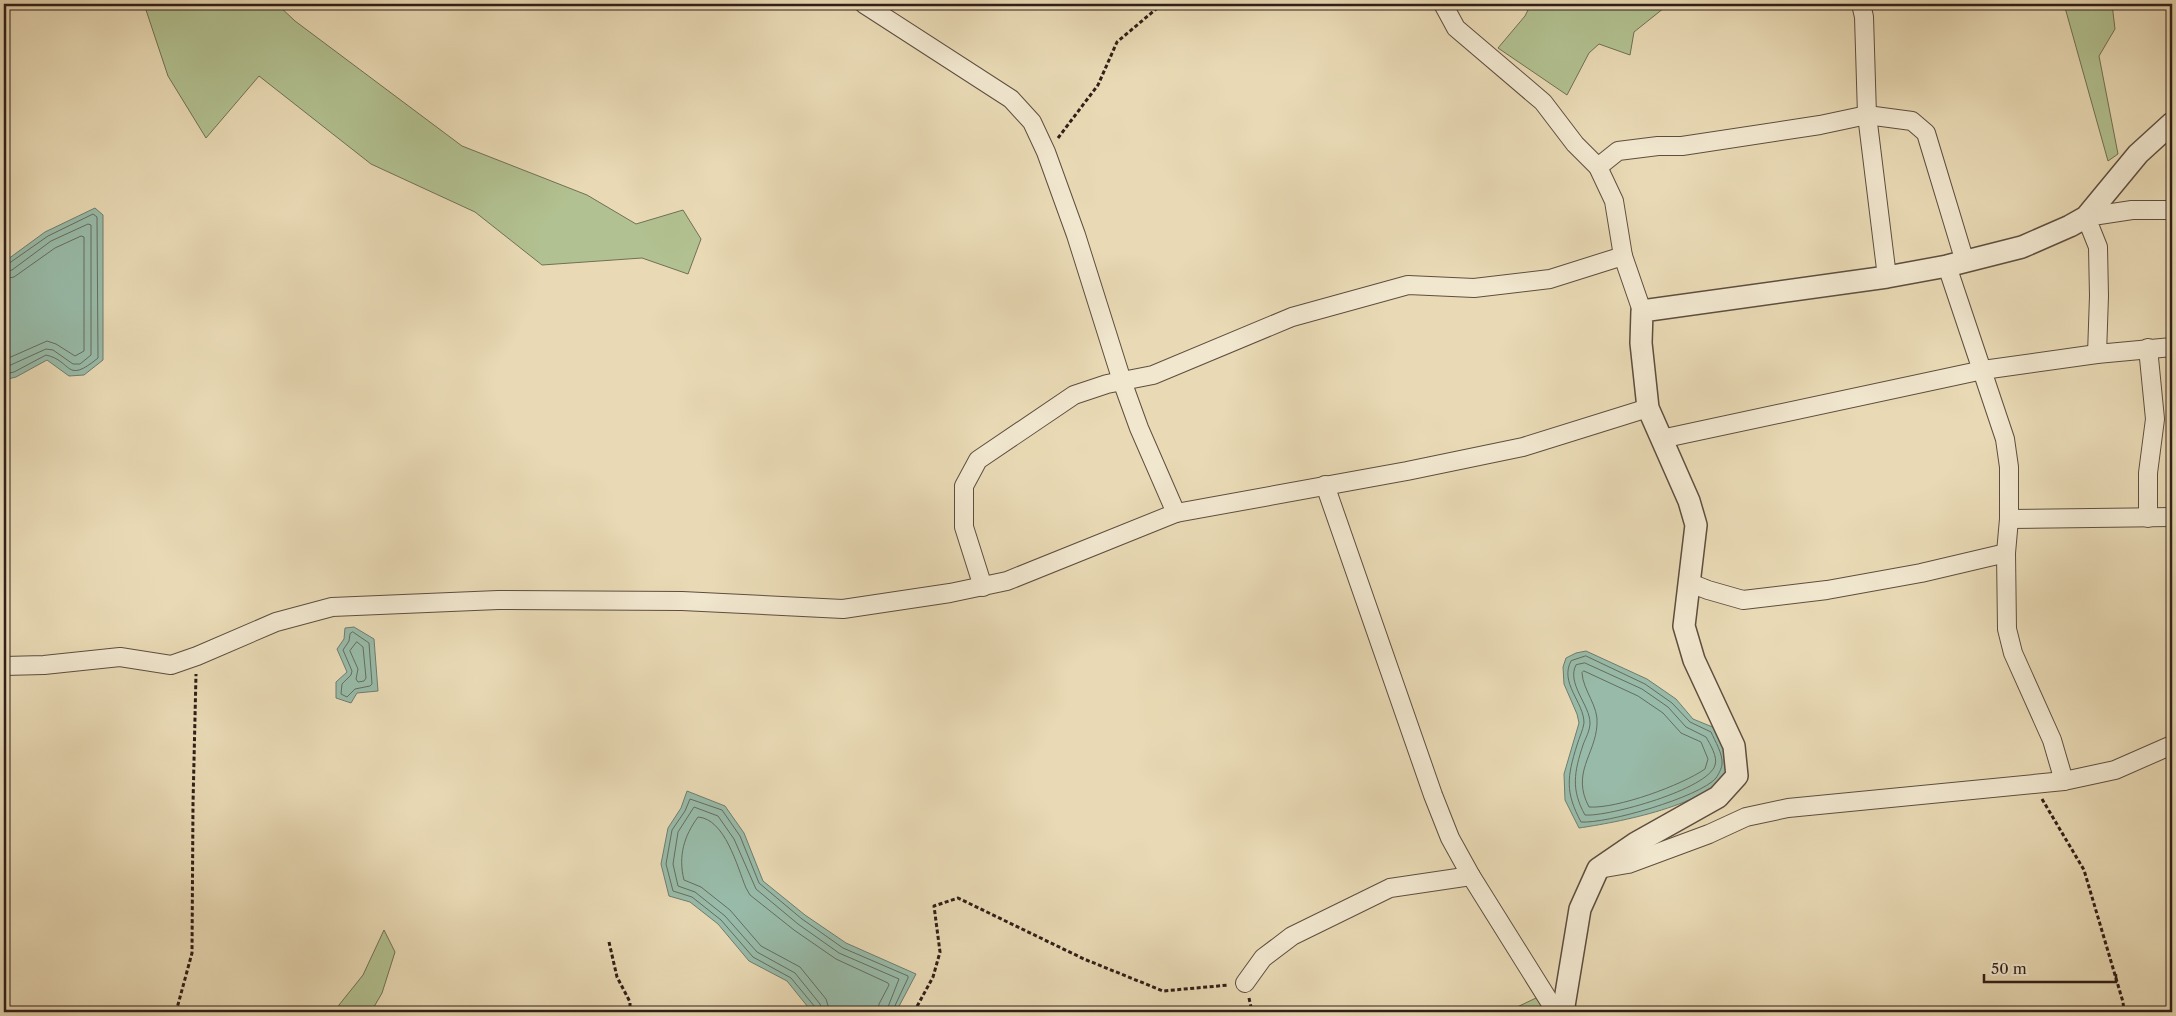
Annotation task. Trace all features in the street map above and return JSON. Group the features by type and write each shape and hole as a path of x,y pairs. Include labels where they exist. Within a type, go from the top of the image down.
{"street":[{"path":"864,4 1011,99 1032,122 1046,152 1076,235 1122,381 1139,428 1176,513"},
{"path":"1443,4 1456,28 1543,102 1575,144 1598,167 1614,201 1623,256 1642,311 1641,343 1648,408 1689,501 1696,525 1684,626 1694,660 1734,746 1737,776 1718,797 1636,842 1598,869 1580,909 1563,1012"},
{"path":"1861,4 1864,17 1867,115 1887,277"},
{"path":"1598,167 1618,151 1658,146 1682,146 1820,125 1867,115 1912,121 1926,133 1983,370 2005,439 2009,467 2009,520 2006,553 2007,629 2013,653 2052,740 2064,781"},
{"path":"2086,217 2138,154 2172,123"},
{"path":"1642,311 1887,277 1956,264 2022,248 2086,217 2132,210 2172,210"},
{"path":"2086,217 2098,247 2099,296 2096,354"},
{"path":"983,587 964,527 964,486 978,460 1074,395 1122,381 1153,375 1292,317 1408,285 1474,288 1550,279 1623,256"},
{"path":"1661,439 1983,370 2096,354 2172,347"},
{"path":"2148,348 2155,419 2148,473 2148,518"},
{"path":"4,666 44,665 120,657 171,665 197,656 276,622 332,607 498,600 614,600 682,601 843,609 983,587 1008,581 1176,513 1523,447 1648,408"},
{"path":"1325,485 1433,795 1450,838 1471,876 1556,1012"},
{"path":"2009,520 2172,517"},
{"path":"1690,583 1743,600 1827,590 1921,573 2006,553"},
{"path":"1598,869 1628,864 1709,834 1746,816 1779,810 2064,781 2115,770 2172,745"},
{"path":"1245,983 1263,958 1292,936 1390,888 1471,876"}],"path":[{"path":"1046,152 1074,118 1098,84 1117,42 1162,4"},
{"path":"176,1012 192,953 193,795 197,656"},
{"path":"2033,783 2084,870 2123,1002 2124,1012"},
{"path":"914,1012 933,977 940,952 934,906 958,898 1084,959 1163,991 1245,983"},
{"path":"608,942 617,977 630,1002 630,1012"}],"shaded area":[{"path":"144,4 277,4 295,21 462,146 587,195 636,224 683,210 701,239 688,274 642,258 542,265 475,212 371,164 259,76 206,138 168,76"},
{"path":"1531,4 1669,4 1634,32 1630,55 1599,44 1589,53 1567,95 1498,48 1525,16"},
{"path":"2064,4 2112,4 2115,29 2099,56 2118,154 2108,161"},
{"path":"384,930 395,952 382,993 371,1012 336,1012 339,1005 363,975"},
{"path":"1536,998 1546,1012 1516,1012 1515,1008"}],"water":[{"path":"95,208 103,215 103,360 84,375 69,376 47,360 16,377 4,380 4,262 45,232"},
{"path":"354,627 374,639 378,691 357,693 351,703 336,698 336,682 347,672 337,649 344,639 345,628"},
{"path":"1586,651 1647,679 1676,699 1693,719 1715,728 1728,758 1727,768 1719,781 1704,792 1662,810 1615,822 1579,828 1565,800 1564,774 1579,723 1564,684 1563,667 1566,658"},
{"path":"687,791 725,806 744,833 763,881 805,915 846,943 916,974 896,1012 812,1012 787,981 749,961 718,924 690,902 669,896 661,864 668,828 681,808"}]}
